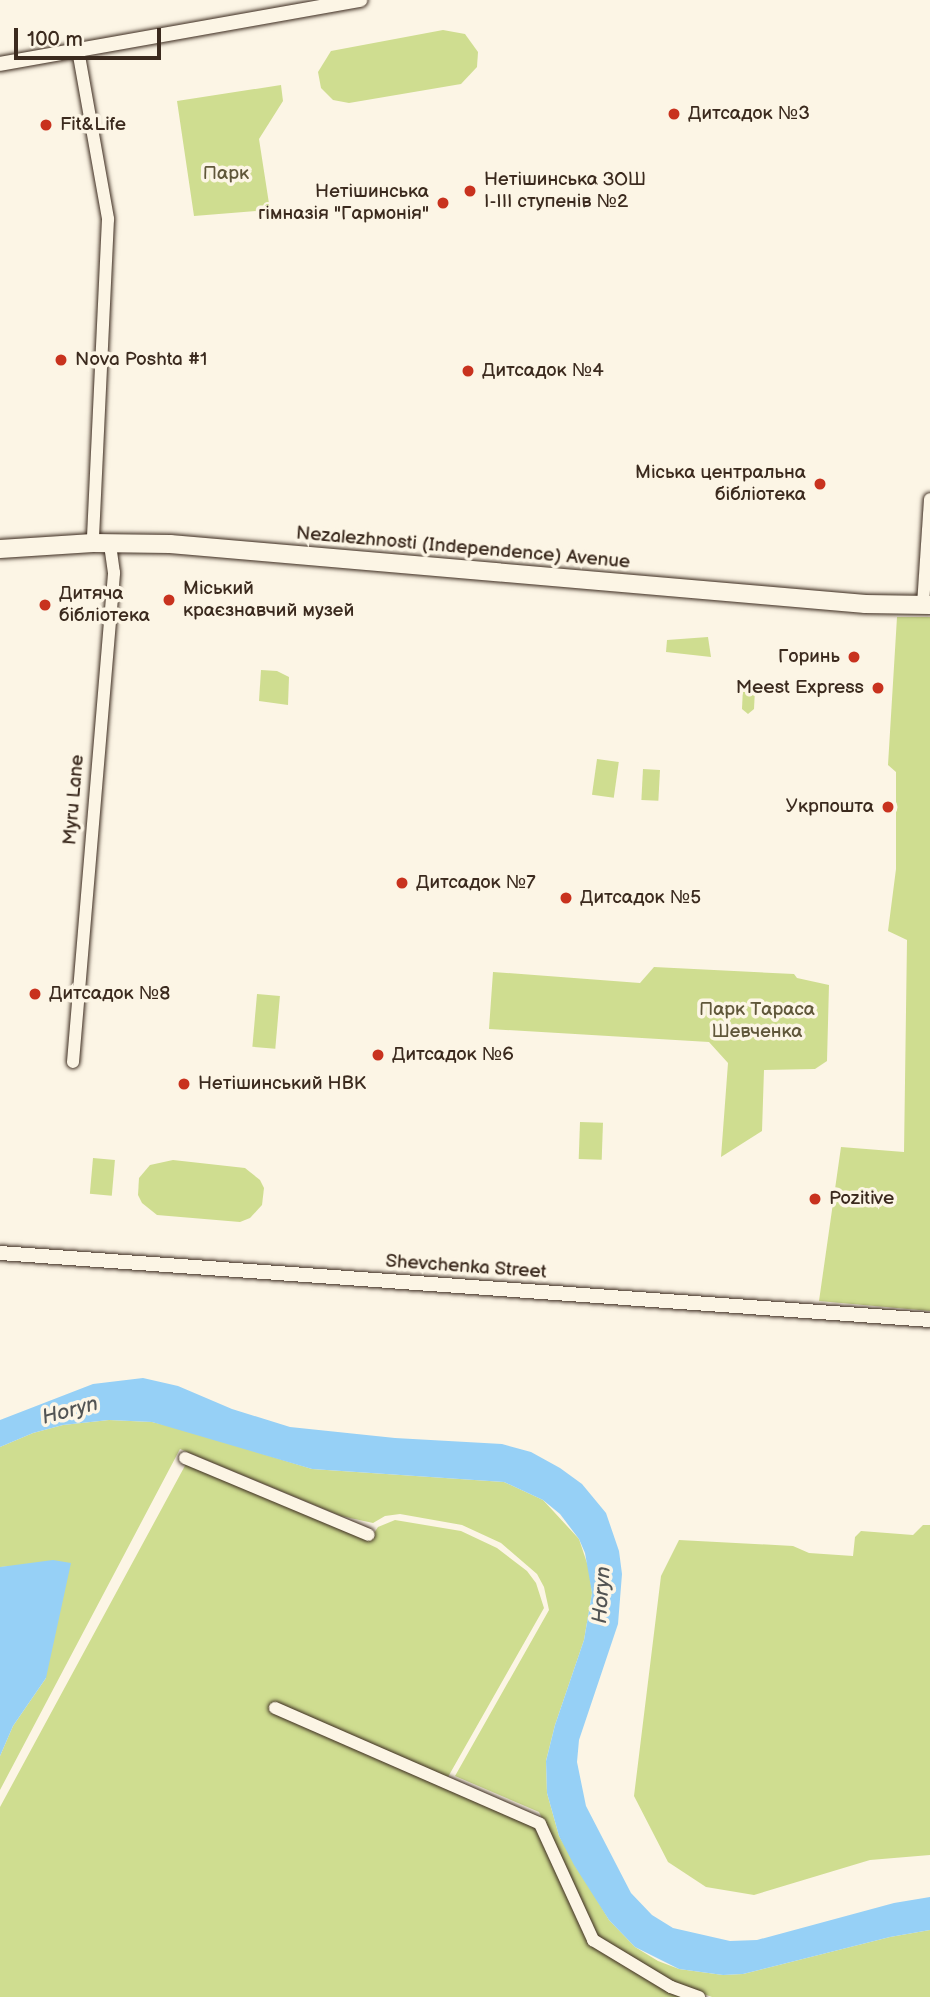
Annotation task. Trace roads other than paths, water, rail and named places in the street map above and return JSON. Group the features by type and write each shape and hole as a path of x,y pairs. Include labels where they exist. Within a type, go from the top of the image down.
{"main road":[{"name":"Nezalezhnosti (Independence) Avenue","path":"0,549 102,543 170,544 865,604 926,605"}],"street":[{"path":"0,64 360,0"},
{"name":"Myru Lane","path":"73,1062 114,573 102,543 108,219 78,50"},
{"path":"926,605 930,499"},
{"name":"Shevchenka Street","path":"0,1253 930,1320"},
{"path":"186,1458 369,1535"},
{"path":"275,1708 540,1824 593,1940 671,1987 699,1997"}],"water":[{"name":"Horyn","path":"143,1378 178,1386 232,1409 290,1427 395,1438 502,1444 531,1452 560,1468 582,1484 606,1513 619,1551 622,1574 618,1624 579,1740 577,1762 586,1806 631,1893 652,1915 673,1928 730,1941 757,1940 894,1903 930,1897 930,1930 890,1937 743,1974 723,1975 679,1969 635,1947 609,1920 574,1865 559,1836 547,1793 546,1761 555,1725 584,1640 592,1593 585,1553 579,1539 560,1514 543,1500 504,1482 312,1469 152,1422 109,1420 63,1425 33,1433 0,1447 0,1420 93,1384"},
{"path":"53,1560 71,1563 46,1678 13,1726 0,1756 0,1567"}],"place":[{"name":"Дитсадок №3","path":"674,114"},
{"name":"Fit&Life","path":"46,125"},
{"name":"Нетішинська ЗОШ І-ІІІ ступенів №2","path":"470,191"},
{"name":"Нетішинська гімназія \"Гармонія\"","path":"443,203"},
{"name":"Nova Poshta #1","path":"61,360"},
{"name":"Дитсадок №4","path":"468,371"},
{"name":"Міська центральна бібліотека","path":"820,484"},
{"name":"Міський краєзнавчий музей","path":"169,600"},
{"name":"Дитяча бібліотека","path":"45,605"},
{"name":"Горинь","path":"854,657"},
{"name":"Meest Express","path":"878,688"},
{"name":"Укрпошта","path":"888,807"},
{"name":"Дитсадок №7","path":"402,883"},
{"name":"Дитсадок №5","path":"566,898"},
{"name":"Дитсадок №8","path":"35,994"},
{"name":"Дитсадок №6","path":"378,1055"},
{"name":"Нетішинський НВК","path":"184,1084"},
{"name":"Pozitive","path":"815,1199"}],"park label":[{"name":"Парк","path":"226,174"},
{"name":"Парк Тараса Шевченка","path":"757,1021"}]}
